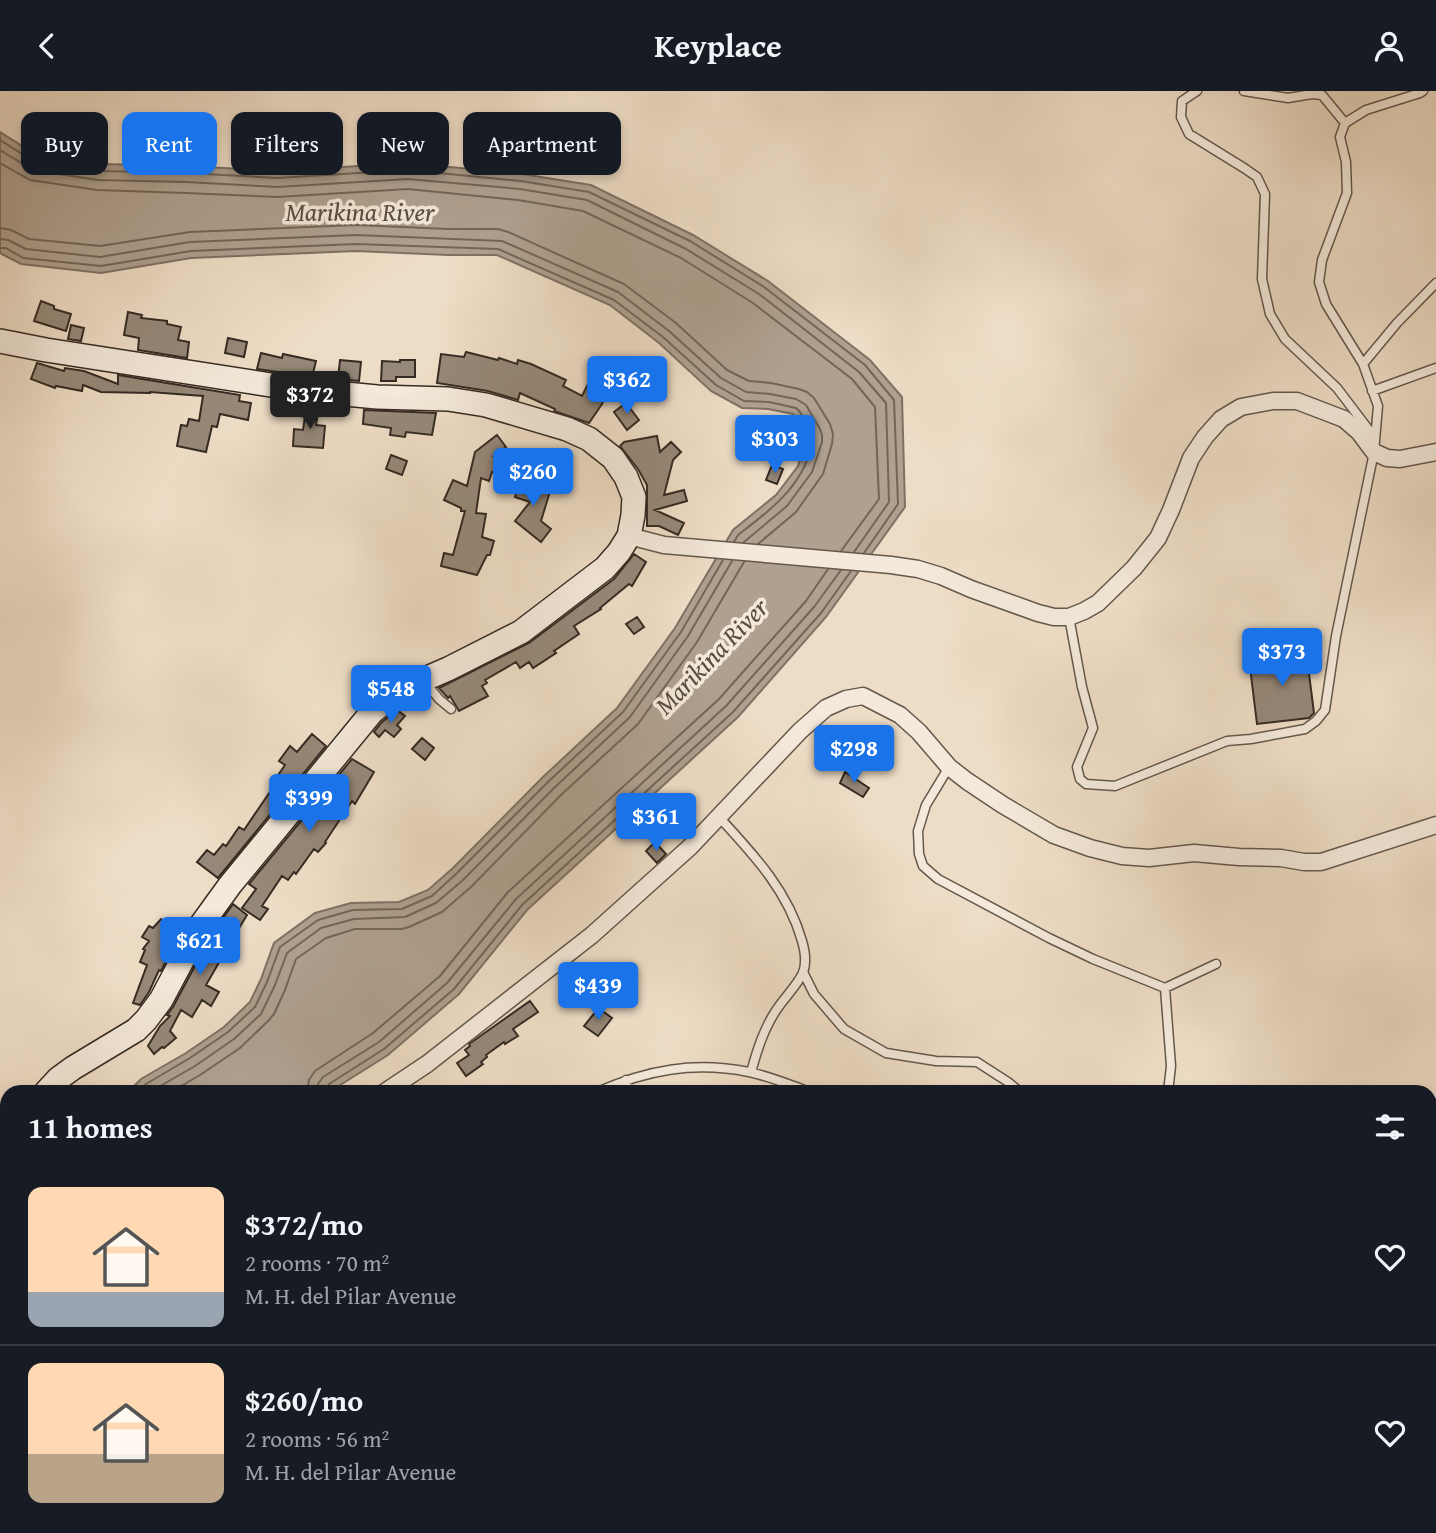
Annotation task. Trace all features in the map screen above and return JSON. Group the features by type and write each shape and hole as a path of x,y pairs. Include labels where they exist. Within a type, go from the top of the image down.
{"street":[{"path":"0,341 303,390 377,397 447,399 486,405 568,429 589,439 612,458 626,477 634,497 634,515 629,536 605,568 521,632 423,680 388,699 372,712 230,885 201,925 161,1000 146,1020 136,1030 52,1085"},
{"path":"629,536 650,543 677,547 918,569 1038,613 1069,617 1098,603 1134,568 1158,538 1192,458 1205,437 1220,419 1241,407 1273,401 1297,401 1344,419 1387,458 1400,459 1436,452"},
{"path":"396,1085 427,1064 592,935 667,868 800,731 826,708 846,699 863,696 900,715 919,732 949,767 1003,806 1054,835 1122,856 1149,858 1195,853 1321,862 1436,825"}],"lane":[{"path":"1197,91 1182,101 1181,117 1189,134 1257,177 1265,194 1262,279 1270,314 1285,339 1337,388 1375,445"},
{"path":"1244,91 1288,98 1312,94 1322,96 1345,123"},
{"path":"1069,617 1093,728 1077,767 1080,779 1086,784 1115,786 1227,741 1305,729 1316,722 1325,710 1336,636 1375,445 1378,406 1363,364 1326,304 1319,282 1322,260 1347,193 1346,163 1340,137 1345,123 1366,110 1423,91"},
{"path":"1363,364 1397,323 1436,283"},
{"path":"1372,391 1436,368"},
{"path":"423,680 450,709"},
{"path":"949,767 926,805 918,831 919,854 923,866 938,879 1049,938 1165,988 1216,964"},
{"path":"719,817 760,861 781,891 797,924 806,955 803,972 762,1035 751,1072"},
{"path":"803,972 814,994 845,1029 886,1053 936,1061 976,1062 1012,1085"},
{"path":"1165,988 1171,1066 1169,1085"},
{"path":"614,1085 654,1072 714,1066 751,1072 789,1085"},
{"path":"626,1080 627,1085"}],"water":[{"name":"Marikina River","path":"0,132 21,145 21,175 108,175 108,164 122,165 122,175 217,175 217,168 231,168 231,175 343,175 343,167 357,166 357,175 449,175 449,167 463,168 463,175 528,175 591,185 693,235 768,281 870,360 902,397 905,507 826,617 738,717 527,910 459,994 388,1055 340,1085 135,1085 224,1027 250,1002 274,943 315,913 351,903 399,902 428,890 453,868 543,777 617,708 675,628 733,530 776,495 798,466 807,437 793,414 742,408 711,391 659,343 610,305 497,255 356,251 191,258 101,273 21,264 0,253"}],"building":[{"path":"41,301 54,306 54,309 71,314 66,331 34,321"},
{"path":"128,312 142,315 141,318 167,321 167,324 181,327 178,340 189,342 187,358 138,350 139,338 124,335"},
{"path":"71,325 84,328 81,341 68,339"},
{"path":"228,338 247,342 244,357 225,353"},
{"path":"466,352 517,364 518,360 531,364 566,380 563,386 582,396 590,380 609,389 589,423 554,411 555,409 520,393 518,400 488,391 437,383 441,354 464,357"},
{"path":"261,353 282,358 283,354 316,361 312,377 257,369"},
{"path":"340,360 361,362 359,381 338,379"},
{"path":"415,360 415,377 396,377 396,381 381,381 382,361"},
{"path":"37,363 64,371 65,368 84,371 118,384 118,375 240,395 239,401 251,403 248,420 220,414 217,427 212,426 206,452 177,446 181,425 187,426 189,419 199,421 203,396 101,392 83,385 82,391 55,388 31,379"},
{"path":"626,403 639,420 627,430 614,412"},
{"path":"307,404 319,406 316,425 325,426 323,448 293,446 294,429 303,430"},
{"path":"364,410 436,413 432,435 406,432 405,437 390,435 391,428 363,424"},
{"path":"497,435 506,447 494,456 520,462 516,478 492,472 489,481 481,478 476,513 486,514 482,537 494,541 490,555 487,555 477,575 441,566 444,553 453,555 465,511 444,500 453,480 467,486 475,452"},
{"path":"657,436 660,452 671,442 681,452 673,460 664,495 684,490 687,501 655,510 684,523 678,535 659,526 647,526 647,485 620,446 624,442"},
{"path":"391,455 407,461 402,475 386,469"},
{"path":"772,465 783,469 777,484 766,480"},
{"path":"521,478 551,488 541,521 551,529 541,542 515,521 530,502 515,497"},
{"path":"634,554 646,562 632,586 629,584 601,609 574,626 579,634 554,651 556,653 533,668 529,662 520,668 516,662 485,680 487,683 482,686 488,696 459,711 450,696 448,698 439,688 529,643 614,579"},
{"path":"637,617 644,627 634,634 626,624"},
{"path":"1289,641 1292,660 1307,658 1314,713 1309,718 1257,724 1250,667 1277,664 1274,643"},
{"path":"397,710 405,716 397,725 401,729 394,737 385,730 379,737 374,732"},
{"path":"312,734 326,746 218,878 197,862 207,850 214,855 223,844 226,846 239,827 244,830 276,783 274,781 285,765 279,761 290,746 297,752"},
{"path":"422,738 434,748 425,760 412,749"},
{"path":"352,759 374,772 355,804 352,801 326,843 318,852 314,849 296,874 294,872 288,880 282,876 262,906 268,909 260,920 242,908 256,889 249,884"},
{"path":"845,772 869,788 863,797 840,783"},
{"path":"655,842 666,854 657,863 646,851"},
{"path":"233,904 247,915 233,938 231,937 206,985 219,992 211,1006 202,1000 192,1017 181,1010 170,1031 176,1038 154,1054 148,1046 160,1026 170,1016 167,1015 213,932"},
{"path":"161,919 180,934 149,992 140,1005 133,1003 147,965 140,962 145,950 143,949 149,941 142,937 149,926 153,928"},
{"path":"626,975 634,983 620,999 612,992"},
{"path":"530,1001 538,1012 513,1029 518,1036 486,1055 481,1062 483,1064 466,1076 457,1063 469,1055 465,1050 469,1044"},
{"path":"597,1010 612,1018 598,1036 584,1026"}]}
